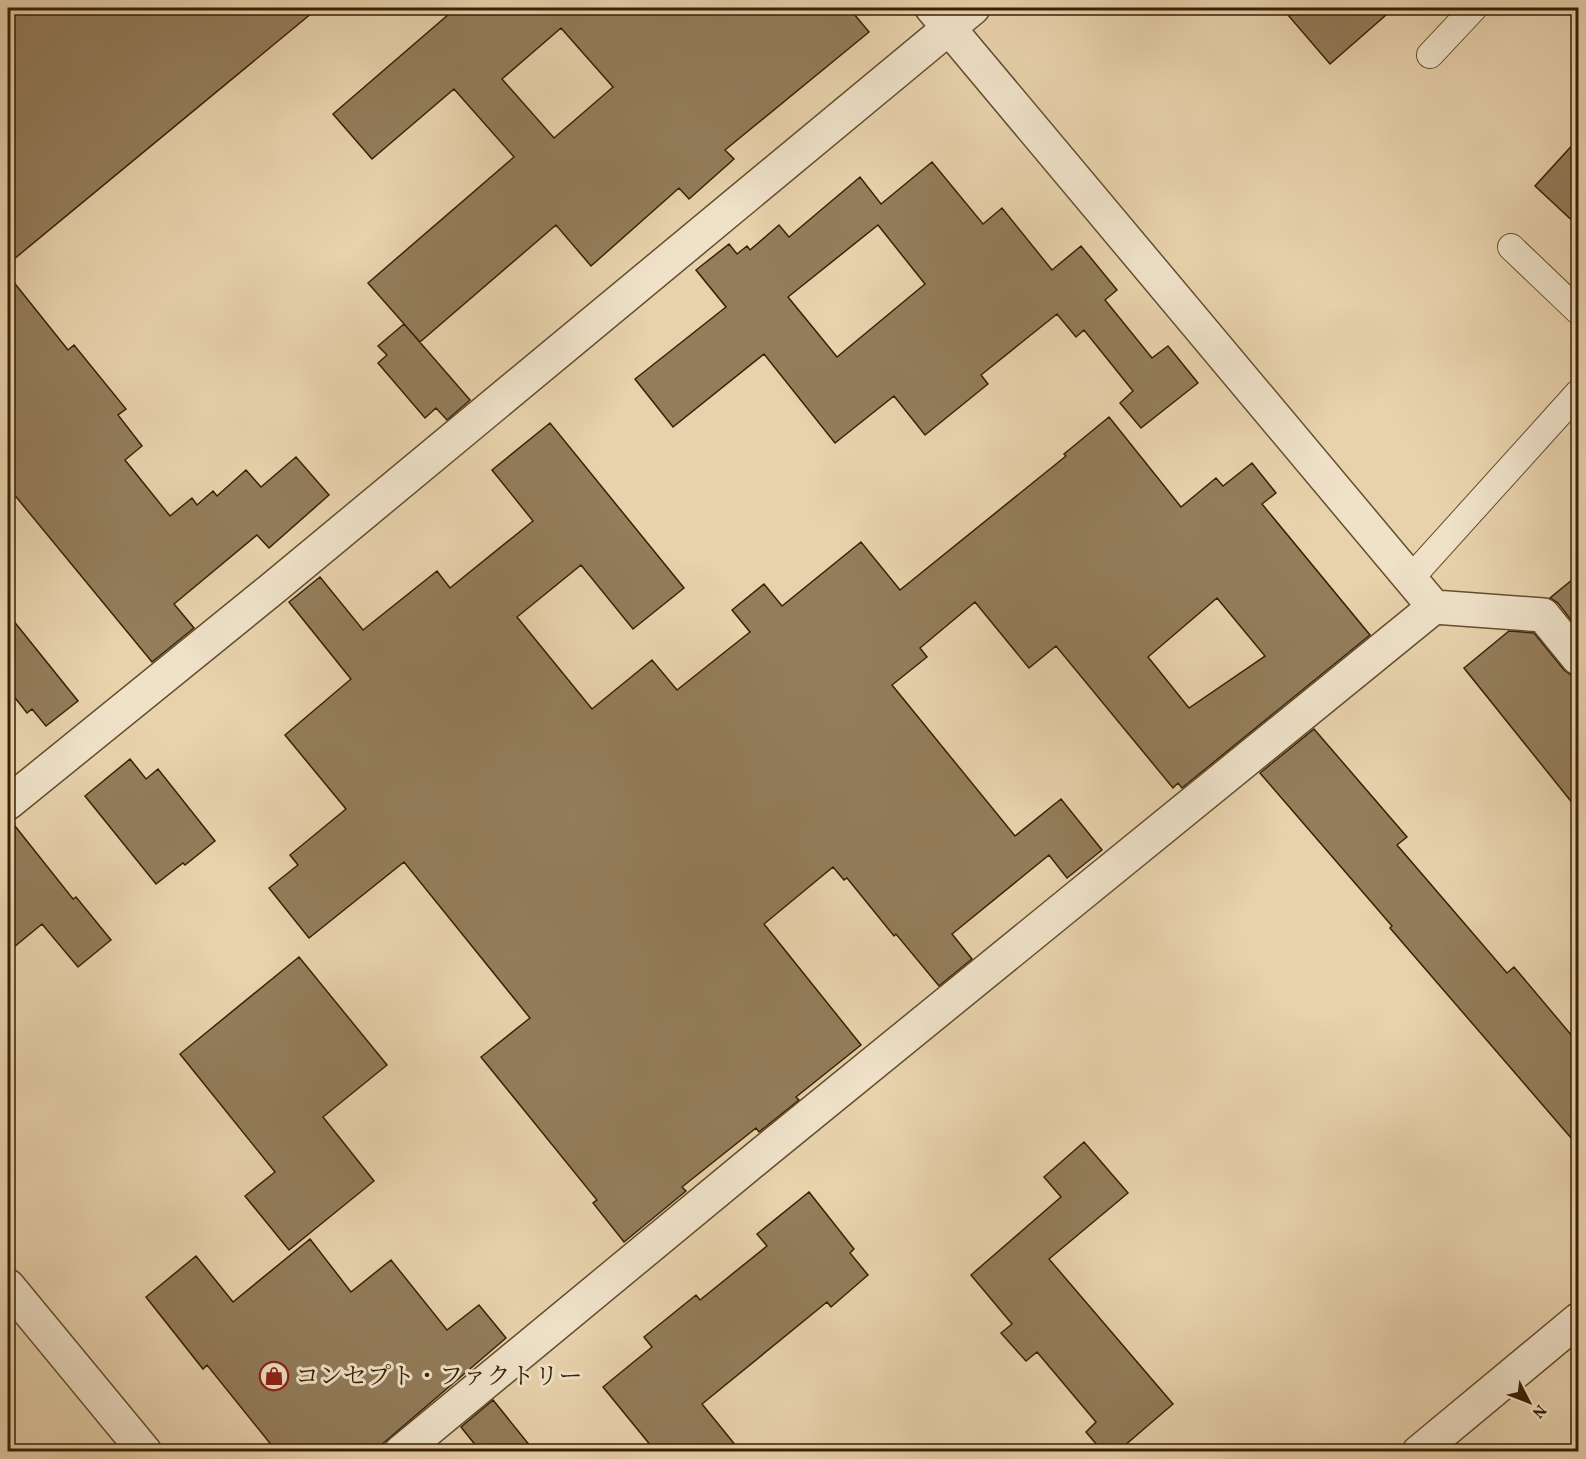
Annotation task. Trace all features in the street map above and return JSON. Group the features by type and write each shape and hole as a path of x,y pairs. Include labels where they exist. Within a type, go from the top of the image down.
{"street":[{"path":"8,803 262,596 951,14 1434,607"},
{"path":"401,1452 763,1153 1434,607 1542,615 1578,658"},
{"path":"8,1286 145,1452"},
{"path":"1419,1452 1578,1320"}],"lane":[{"path":"1430,55 1474,8"},
{"path":"1511,247 1578,311"},
{"path":"1410,579 1578,393"}],"building":[{"path":"8,8 318,8 8,264"},
{"path":"456,8 849,8 869,32 725,150 734,159 689,199 679,188 591,266 556,225 420,342 368,283 514,157 454,89 372,159 333,114","holes":["561,28 613,87 554,138 502,79"]},
{"path":"1282,8 1394,8 1330,64"},
{"path":"1578,139 1578,226 1535,186"},
{"path":"932,162 983,224 1002,208 1052,270 1081,246 1117,290 1105,300 1152,358 1168,346 1198,383 1141,428 1120,403 1133,391 1084,330 1076,337 1057,314 981,375 988,384 925,435 894,396 835,443 764,354 673,427 635,379 726,307 696,270 729,244 737,254 747,246 750,250 779,225 789,237 860,177 881,204","holes":["878,225 925,284 837,357 788,297"]},
{"path":"8,275 68,350 74,345 126,409 118,415 142,446 125,460 170,516 192,498 197,505 213,491 217,496 246,470 261,487 296,457 329,495 269,548 257,535 174,604 194,628 152,662 8,487"},
{"path":"404,324 470,400 447,420 436,408 425,418 378,363 387,355 378,346"},
{"path":"1109,417 1181,507 1216,478 1223,486 1252,463 1276,493 1262,504 1370,635 1182,788 1178,783 1173,788 1056,646 1029,668 975,602 920,648 927,657 892,685 1015,836 1061,799 1102,850 1067,878 1049,855 952,934 972,959 939,986 896,934 894,936 847,878 844,880 833,867 764,924 861,1045 796,1097 799,1100 759,1132 756,1128 682,1187 686,1191 624,1242 593,1203 597,1200 481,1057 530,1018 404,862 309,938 269,888 298,865 290,855 346,809 285,735 351,679 289,602 320,577 363,630 437,571 450,588 533,521 492,470 550,423 684,588 633,629 581,565 517,617 592,709 652,660 677,690 750,632 732,610 764,584 782,606 861,542 900,590 1066,456 1064,454","holes":["1217,598 1265,656 1189,708 1148,657"]},
{"path":"1578,575 1578,629 1558,603 1550,598"},
{"path":"8,614 78,701 46,726 32,709 27,713 8,689"},
{"path":"1509,631 1534,633 1564,670 1571,675 1578,676 1578,810 1464,668"},
{"path":"1314,729 1407,837 1397,845 1507,973 1514,967 1578,1043 1578,1146 1260,773"},
{"path":"130,759 146,779 158,769 215,841 156,884 85,796"},
{"path":"8,821 11,821 73,899 76,897 111,940 78,967 42,924 8,952"},
{"path":"299,957 387,1065 323,1117 374,1181 289,1250 245,1196 275,1172 180,1054"},
{"path":"1084,1142 1128,1193 1049,1259 1173,1404 1117,1452 1103,1452 1086,1432 1096,1422 1037,1352 1026,1361 1001,1333 1012,1324 971,1275 1061,1197 1044,1177"},
{"path":"809,1192 854,1249 850,1253 868,1275 831,1307 827,1302 702,1404 741,1452 656,1452 603,1387 652,1347 644,1337 696,1295 700,1300 767,1246 757,1234"},
{"path":"310,1239 351,1292 391,1260 447,1330 479,1305 506,1338 373,1452 277,1452 207,1365 203,1369 146,1297 196,1256 233,1302"},
{"path":"493,1400 535,1452 481,1452 461,1427"}],"place":[{"name":"コンセプト・ファクトリー","path":"274,1376"}]}
